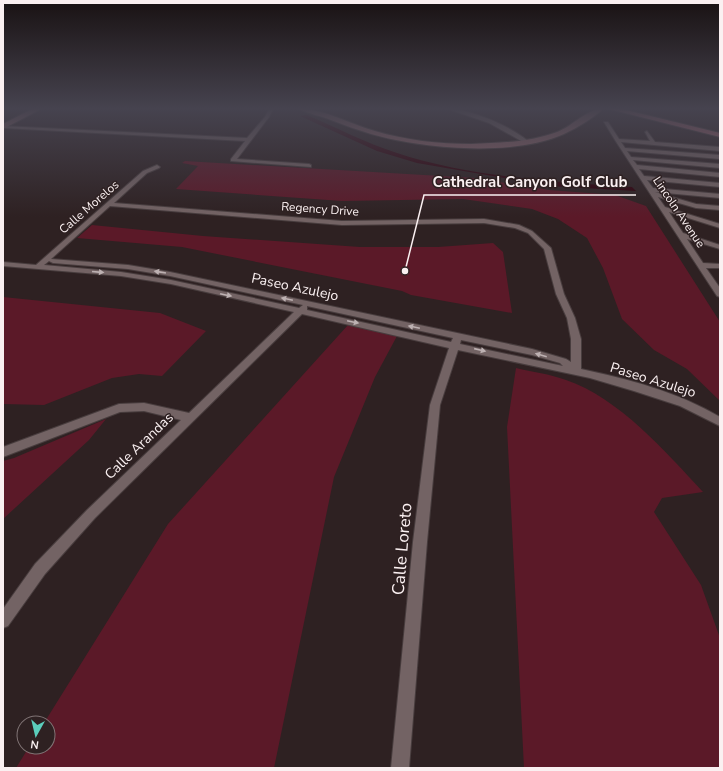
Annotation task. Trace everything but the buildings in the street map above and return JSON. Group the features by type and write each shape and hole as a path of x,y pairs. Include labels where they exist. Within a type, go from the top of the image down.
{"street":[{"path":"245,145 234,161 308,166"},
{"name":"Lincoln Avenue","path":"620,145 720,294"},
{"path":"675,145 720,149"},
{"path":"623,149 720,157"},
{"path":"629,158 720,166"},
{"name":"Calle Morelos","path":"41,264 144,172 157,167"},
{"path":"636,167 720,175"},
{"path":"643,178 720,185"},
{"path":"652,192 720,196"},
{"path":"652,192 720,214"},
{"name":"Regency Drive","path":"109,204 342,223 484,221 509,224 530,232 547,248 560,294 571,318 576,339 576,371"},
{"path":"696,206 720,208"},
{"path":"662,208 720,226"},
{"path":"681,235 720,248"},
{"name":"Paseo Azulejo","path":"3,257 41,264 148,278 305,307 456,340 558,369 576,371 668,396 699,408 720,422"},
{"name":"Paseo Azulejo","path":"3,264 41,264"},
{"path":"701,265 720,266"},
{"name":"Calle Arandas","path":"3,621 45,563 91,514 305,307"},
{"name":"Calle Loreto","path":"400,768 421,534 435,405 456,340"},
{"path":"3,452 119,408 144,407 190,417"}],"shaded area":[{"path":"364,145 374,145 397,153 453,168 513,177 632,187 636,191 550,186 417,163 377,151"},
{"path":"185,161 475,178 549,190 615,195 646,206 720,322 720,401 687,369 654,350 622,319 603,268 587,238 558,219 532,209 463,199 342,201 176,189 198,166 182,163"},
{"path":"92,225 203,236 360,247 438,247 493,243 503,252 512,313 411,295 402,291 182,247 77,238"},
{"path":"3,297 160,313 206,331 162,376 139,374 112,378 44,405 3,404"},
{"path":"348,325 397,336 375,377 334,477 274,768 16,768 24,755 56,755 56,715 49,715 168,524"},
{"path":"516,368 566,380 586,388 605,399 657,444 703,492 662,498 654,512 701,585 720,638 720,768 524,768 507,427"},
{"path":"106,419 89,440 3,519 3,461 14,458"}],"place":[{"name":"Cathedral Canyon Golf Club","path":"405,271"}]}
